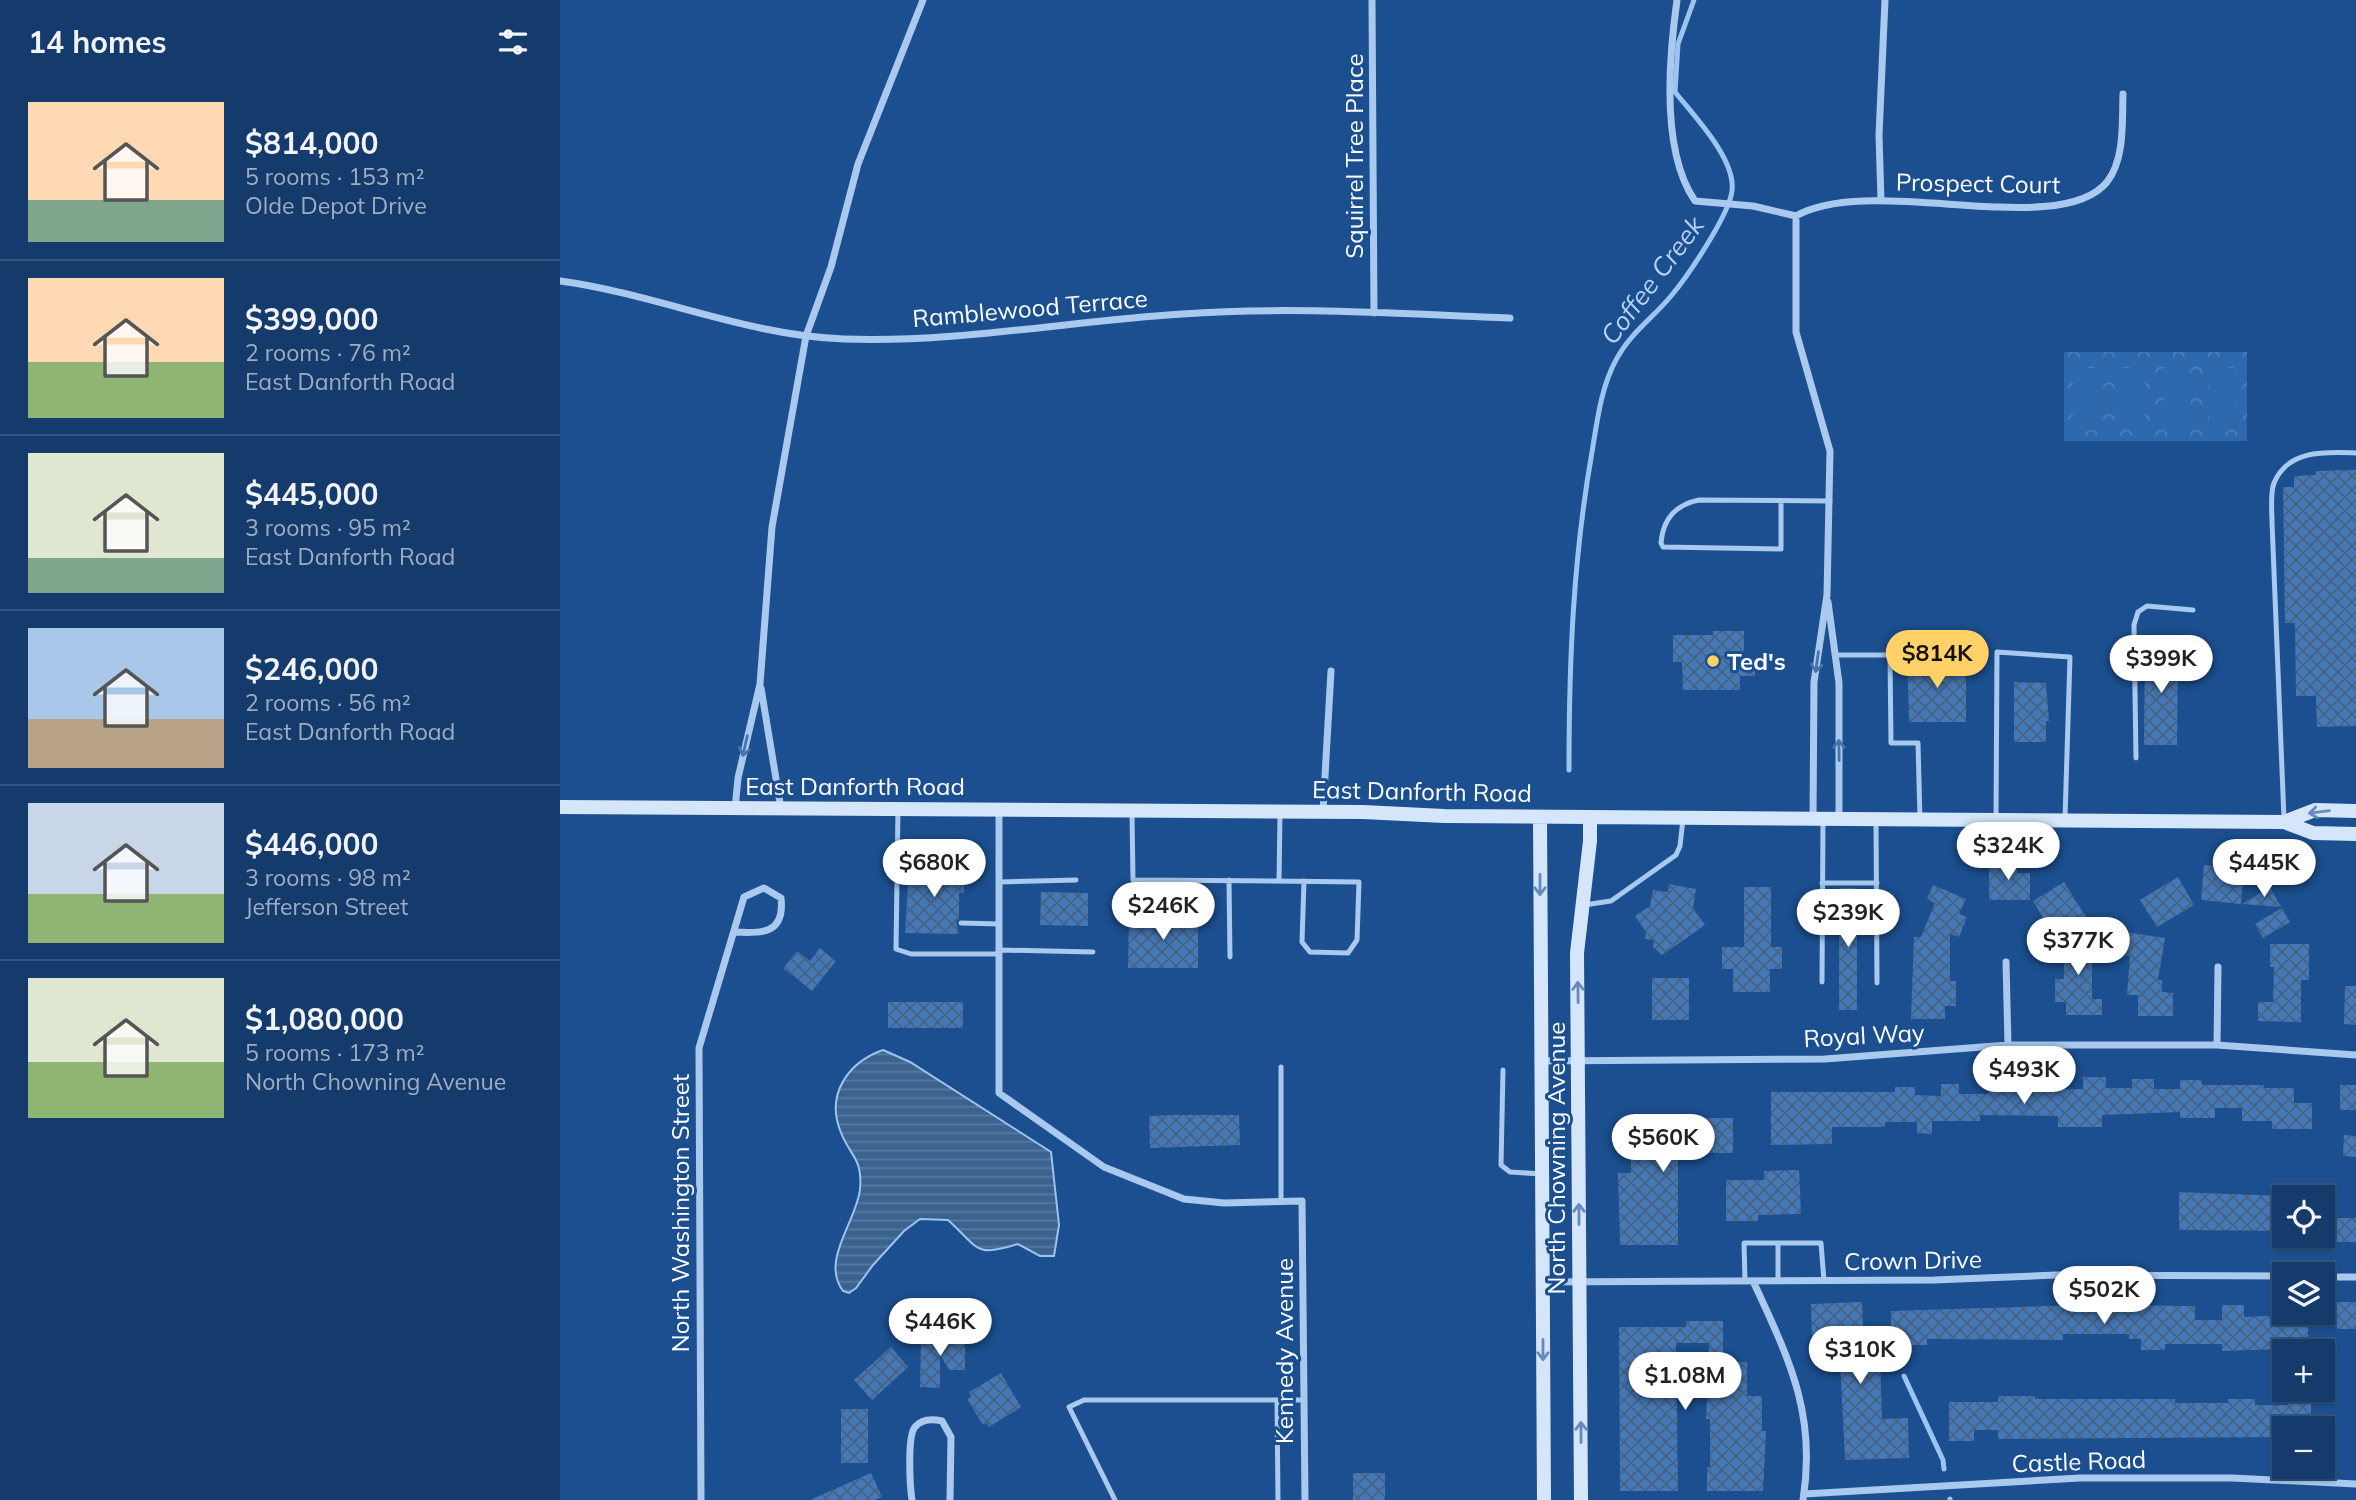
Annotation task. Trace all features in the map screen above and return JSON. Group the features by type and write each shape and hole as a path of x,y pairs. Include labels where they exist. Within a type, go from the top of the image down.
{"main road":[{"name":"East Danforth Road","path":"560,807 1323,811 1540,817 2284,822 2314,833 2356,834"},
{"name":"East Danforth Road","path":"2284,822 2315,810 2356,811"},
{"name":"North Chowning Avenue","path":"1540,817 1544,1500"},
{"name":"North Chowning Avenue","path":"1581,1500 1577,953 1590,841 1590,817"}],"street":[{"path":"735,808 738,778 760,684 772,527 806,336 831,267 858,164 923,0"},
{"name":"Squirrel Tree Place","path":"1372,0 1374,313"},
{"path":"1676,0 1670,73 1674,133 1687,190 1695,201 1765,208 1796,216 1796,332 1830,451 1826,595 1814,681 1818,818"},
{"path":"1881,201 1880,135 1885,0"},
{"name":"Prospect Court","path":"1796,216 1813,206 1881,201 2071,205 2089,197 2107,182 2119,158 2123,94"},
{"name":"Ramblewood Terrace","path":"560,281 610,288 778,332 859,339 1005,333 1218,312 1374,313 1510,318"},
{"path":"1826,595 1837,655 1839,818"},
{"path":"1323,811 1331,671"},
{"path":"760,684 781,809"},
{"path":"999,809 999,1093 1104,1167 1184,1199 1224,1203 1281,1202"},
{"name":"North Washington Street","path":"701,1500 699,1048 744,897 764,888 781,898 782,911 771,928 756,933 735,932"},
{"path":"2006,962 2008,1045"},
{"path":"2217,1045 2218,967"},
{"name":"Royal Way","path":"1541,1061 1825,1059 2008,1045 2217,1045 2356,1055"},
{"name":"Kennedy Avenue","path":"1281,1202 1302,1201 1305,1500"},
{"name":"Crown Drive","path":"1542,1282 1824,1281 2056,1275 2272,1276"},
{"path":"2335,1277 2356,1277"},
{"path":"1749,1281 1793,1368 1804,1408 1803,1497"},
{"path":"912,1500 909,1487 912,1432 918,1424 932,1419 942,1421 951,1437 950,1500"},
{"name":"Castle Road","path":"1803,1497 2080,1478 2232,1478 2356,1484"}],"lane":[{"path":"2284,822 2272,522 2274,484 2291,461 2315,452 2356,453"},
{"path":"1781,501 1781,549 1663,547 1661,543 1665,521 1687,503 1781,501 1830,501"},
{"path":"2136,758 2134,625 2138,612 2147,606 2193,610"},
{"path":"1996,820 1997,652 2070,657 2065,821"},
{"path":"1837,655 1890,655 1891,743 1918,743 1920,819"},
{"path":"898,809 896,949 911,954 1093,952"},
{"path":"1132,810 1133,880 1229,880 1279,881 1304,881 1359,882 1357,940 1348,953 1310,952 1305,948 1302,942 1304,881"},
{"path":"1279,881 1280,811"},
{"path":"1581,905 1611,901 1676,855 1681,846 1683,817"},
{"path":"1818,818 1822,883 1822,982"},
{"path":"1876,819 1877,983"},
{"path":"999,882 1076,880"},
{"path":"1229,880 1230,957"},
{"path":"1822,883 1877,883"},
{"path":"961,923 999,924"},
{"path":"1281,1067 1281,1202"},
{"path":"1503,1070 1501,1166 1510,1172 1542,1174"},
{"path":"1749,1281 1744,1243 1821,1243 1824,1281"},
{"path":"1778,1243 1778,1281"},
{"path":"1115,1500 1069,1407 1073,1403 1084,1400 1304,1400"},
{"path":"1277,1400 1278,1500"}],"green space":[{"path":"2064,352 2247,352 2247,441 2064,441"},
{"path":"2073,368 2100,368 2100,426 2073,426"},
{"path":"2118,368 2145,368 2145,426 2118,426"},
{"path":"2164,368 2190,368 2191,426 2164,426"},
{"path":"2209,368 2236,368 2236,426 2209,426"}],"shaded area":[{"path":"883,1050 910,1062 1051,1152 1059,1225 1054,1256 1040,1256 1018,1244 985,1250 972,1244 948,1220 920,1219 904,1231 856,1288 849,1293 843,1291 837,1279 837,1254 857,1201 860,1178 857,1163 840,1130 836,1104 838,1092 851,1071 860,1062"}],"building":[{"path":"2356,470 2356,726 2317,727 2316,696 2296,696 2295,623 2285,623 2283,487 2294,487 2294,476 2316,475 2316,471"},
{"path":"1713,631 1744,631 1744,664 1755,664 1755,676 1740,676 1740,690 1683,690 1682,662 1673,662 1673,635 1713,635"},
{"path":"2145,645 2178,645 2177,745 2144,745"},
{"path":"1966,657 1966,722 1909,722 1907,658"},
{"path":"2014,682 2046,683 2049,721 2046,721 2046,742 2014,742"},
{"path":"1989,862 2017,862 2017,873 2030,873 2030,900 1989,900"},
{"path":"909,865 964,865 964,893 959,893 959,918 956,922 959,934 905,933"},
{"path":"2204,865 2226,867 2225,879 2243,881 2241,904 2201,900"},
{"path":"2178,877 2194,905 2157,927 2140,900"},
{"path":"2064,882 2086,917 2054,936 2033,901"},
{"path":"1669,884 1696,889 1693,908 1705,925 1662,955 1653,947 1654,940 1645,939 1646,932 1635,916 1650,906 1653,890 1668,892"},
{"path":"1933,885 1966,899 1959,914 1967,917 1959,937 1950,934 1950,981 1956,981 1956,1006 1945,1006 1945,1019 1911,1019 1914,937 1921,937 1935,903 1927,899"},
{"path":"1744,887 1771,887 1771,947 1782,947 1782,969 1770,969 1770,992 1733,992 1733,969 1722,969 1722,947 1744,947"},
{"path":"2270,887 2281,907 2242,904"},
{"path":"1839,888 1857,888 1857,1010 1839,1010"},
{"path":"1041,892 1088,893 1088,926 1040,925"},
{"path":"2282,908 2290,922 2263,938 2255,924"},
{"path":"1129,915 1198,915 1198,968 1128,968"},
{"path":"2125,932 2165,938 2158,980 2162,980 2162,992 2173,993 2173,1016 2138,1016 2138,995 2127,995 2130,956 2121,954"},
{"path":"2064,934 2092,934 2092,999 2102,999 2102,1015 2066,1015 2066,1002 2055,1002 2055,979 2064,979"},
{"path":"2270,944 2309,944 2309,980 2301,980 2301,1022 2258,1021 2258,1002 2273,1002 2274,967 2270,967"},
{"path":"820,948 836,961 812,991 783,968 797,951 810,961"},
{"path":"1652,978 1689,978 1689,1020 1652,1020"},
{"path":"2345,986 2356,986 2356,1025 2344,1024"},
{"path":"888,1002 963,1002 963,1028 888,1028"},
{"path":"2083,1077 2106,1077 2106,1088 2132,1088 2132,1079 2154,1079 2154,1089 2180,1089 2180,1080 2202,1080 2202,1085 2294,1088 2294,1103 2312,1103 2312,1129 2272,1129 2272,1121 2242,1121 2242,1108 2215,1108 2215,1118 2180,1118 2180,1112 2102,1115 2102,1127 2058,1127 2058,1116 1980,1115 1980,1121 1932,1121 1932,1134 1917,1133 1917,1122 1885,1122 1885,1127 1832,1127 1832,1144 1771,1145 1771,1092 1895,1092 1895,1087 1915,1087 1915,1095 1941,1096 1941,1084 1959,1084 1959,1094 1988,1094 1988,1086 2037,1086 2037,1080 2057,1080 2057,1089 2083,1089"},
{"path":"2340,1085 2356,1085 2356,1110 2340,1110"},
{"path":"1239,1115 1240,1145 1150,1148 1149,1116"},
{"path":"1631,1118 1733,1118 1733,1153 1678,1153 1678,1245 1620,1245 1618,1173 1631,1173"},
{"path":"2344,1135 2356,1136 2356,1157 2343,1156"},
{"path":"1799,1170 1801,1214 1758,1215 1758,1221 1726,1221 1726,1180 1764,1180 1764,1171"},
{"path":"2179,1192 2272,1196 2272,1231 2179,1230"},
{"path":"2335,1218 2356,1218 2356,1242 2335,1242"},
{"path":"1862,1302 1864,1352 1880,1351 1882,1419 1908,1418 1909,1458 1845,1460 1839,1340 1812,1340 1811,1304"},
{"path":"2337,1302 2356,1302 2356,1329 2337,1329"},
{"path":"2077,1305 2195,1306 2195,1320 2222,1320 2222,1305 2244,1305 2244,1317 2272,1316 2272,1325 2308,1325 2308,1339 2272,1339 2272,1349 2222,1351 2222,1344 2165,1344 2165,1350 2141,1350 2141,1339 2129,1339 2129,1334 2063,1334 2063,1340 1927,1339 1927,1345 1891,1345 1891,1311"},
{"path":"1686,1321 1723,1321 1723,1362 1747,1362 1747,1396 1762,1396 1762,1431 1766,1431 1763,1491 1707,1491 1707,1467 1710,1467 1710,1419 1706,1419 1709,1343 1676,1343 1678,1491 1620,1491 1619,1327 1686,1327"},
{"path":"921,1337 965,1337 965,1370 949,1370 940,1355 940,1388 920,1387"},
{"path":"891,1347 908,1367 872,1400 854,1380"},
{"path":"1001,1373 1021,1407 989,1427 987,1423 983,1425 967,1399 971,1397 969,1392"},
{"path":"1998,1396 2035,1396 2035,1399 2175,1399 2175,1403 2228,1403 2228,1399 2255,1399 2255,1405 2288,1405 2288,1402 2311,1402 2311,1416 2272,1416 2272,1437 1998,1439 1998,1430 1974,1430 1974,1441 1949,1441 1949,1402 1998,1402"},
{"path":"841,1409 868,1409 868,1463 841,1463"},
{"path":"871,1473 882,1497 874,1500 810,1500"},
{"path":"1353,1473 1385,1473 1385,1500 1353,1500"}],"waterway":[{"name":"Coffee Creek","path":"1569,770 1571,650 1576,571 1603,393 1622,350 1671,296 1707,245 1724,215 1732,191 1731,179 1721,152 1675,92 1678,44 1694,0"},
{"name":"Coffee Creek","path":"1904,1376 1943,1460 1944,1469"}],"place":[{"name":"Ted's","path":"1713,661"}]}
